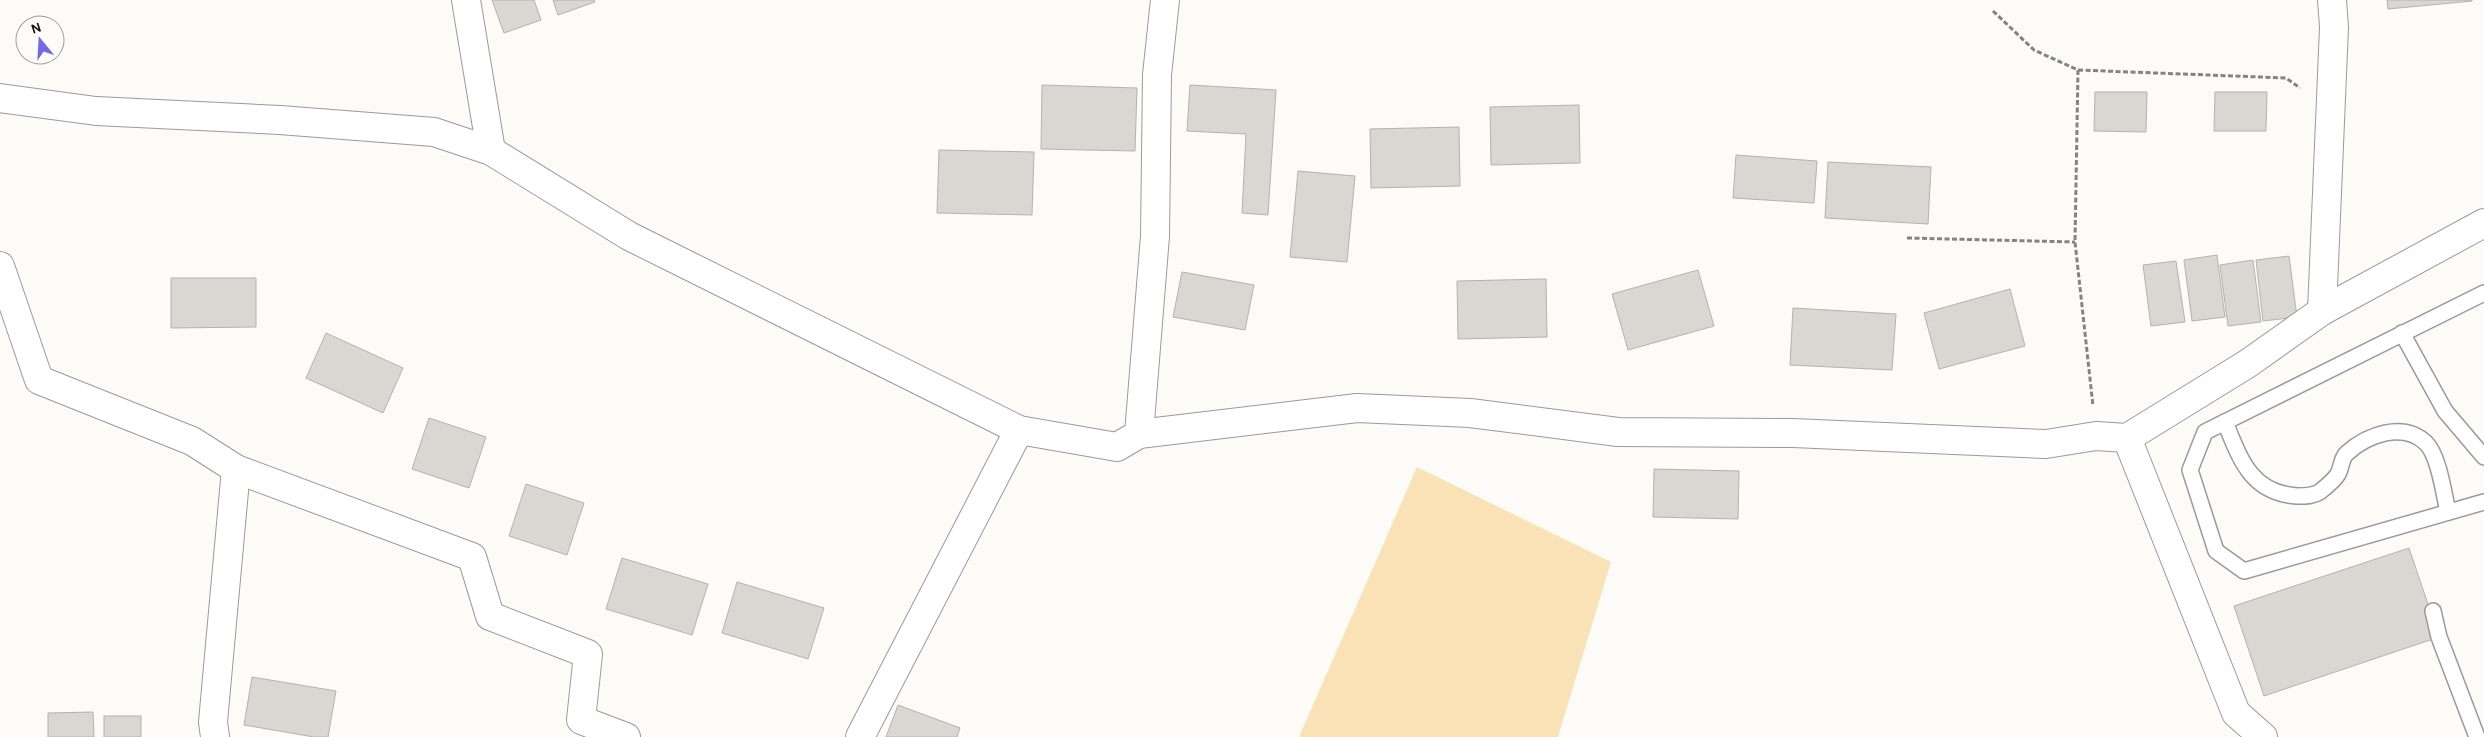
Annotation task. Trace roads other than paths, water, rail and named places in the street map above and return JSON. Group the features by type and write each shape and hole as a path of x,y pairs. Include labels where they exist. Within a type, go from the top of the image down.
{"street":[{"path":"466,0 491,151"},
{"path":"1139,434 1156,236 1157,74 1165,0"},
{"path":"2322,311 2334,27 2332,0"},
{"path":"0,98 96,111 280,120 434,132 491,151 629,236 1019,430 1117,447 1139,434 1357,408 1470,413 1618,432 1793,434 2046,444 2096,436 2127,438 2247,364 2322,311 2484,223"},
{"path":"0,266 39,380 192,441 236,469 472,557 490,616 588,654 581,720 626,737"},
{"path":"860,737 1019,430"},
{"path":"2127,438 2236,713 2263,737"},
{"path":"215,737 213,722 236,469"}],"lane":[{"path":"2484,293 2204,432 2190,470 2216,551 2244,571 2484,502"},
{"path":"2402,333 2445,411 2484,457"},
{"path":"2225,422 2238,456 2248,472 2263,486 2284,495 2305,496 2321,492 2338,475 2344,455 2358,443 2376,434 2394,432 2412,435 2427,444 2437,465 2448,512"},
{"path":"2433,611 2439,637 2477,737"}]}
